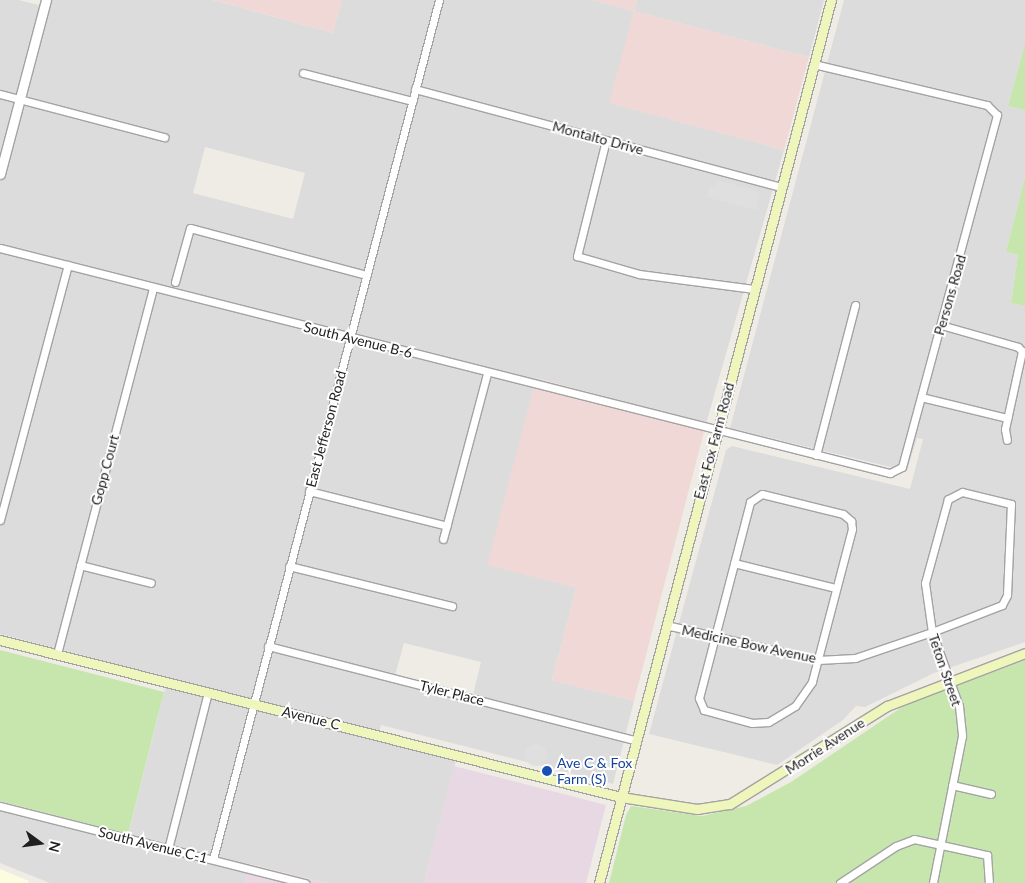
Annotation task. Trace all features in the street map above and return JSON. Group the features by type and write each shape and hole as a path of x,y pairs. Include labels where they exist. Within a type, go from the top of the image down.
{"main road":[{"name":"East Fox Farm Road","path":"599,883 831,0"},
{"name":"Avenue C","path":"0,640 621,798"},
{"name":"Morrie Avenue","path":"621,798 675,808 715,808 730,804 887,706 949,680 1025,653"}],"street":[{"path":"0,174 46,0"},
{"name":"East Jefferson Road","path":"213,859 252,703 439,0"},
{"name":"Persons Road","path":"814,64 996,110 996,125 902,467 890,473"},
{"path":"303,73 412,101"},
{"name":"Montalto Drive","path":"416,89 781,187"},
{"path":"0,94 164,137"},
{"path":"606,140 577,256 639,274 754,289"},
{"path":"175,282 190,228 367,275"},
{"name":"South Avenue B-6","path":"0,248 487,374 890,473"},
{"path":"0,520 68,265"},
{"name":"Gopp Court","path":"57,654 153,287"},
{"path":"816,455 855,305"},
{"path":"941,326 1018,347 1022,351 1007,418 1007,440"},
{"path":"443,539 487,374"},
{"path":"921,397 1007,418"},
{"path":"309,491 447,526"},
{"name":"Teton Street","path":"933,883 939,844 962,736 959,706 932,632 925,583 948,500 956,492 1011,504 1007,590 1002,605"},
{"path":"762,494 843,514 852,521 818,660 807,691 795,706 768,722 752,723 704,710 699,698 734,563 750,502 762,494"},
{"path":"734,563 836,588"},
{"path":"80,565 151,583"},
{"path":"289,566 452,606"},
{"name":"Medicine Bow Avenue","path":"666,625 818,660 855,658 932,632 1002,605"},
{"name":"Tyler Place","path":"268,646 636,740"},
{"path":"168,848 208,692"},
{"path":"952,785 991,794"},
{"name":"South Avenue C-1","path":"0,806 305,883"},
{"path":"840,883 903,842 914,839 987,855 989,883"}],"shaded area":[{"path":"0,0 19,0 50,8 52,0 213,0 333,33 342,0 592,0 634,11 610,103 784,150 706,424 537,378 576,588 552,680 634,701 613,784 381,725 377,740 456,760 424,883 327,883 250,864 244,883 50,883 0,863 0,811 126,843 168,677 0,634","holes":["205,147 305,173 293,219 193,193","404,643 481,662 471,703 393,683"]},
{"path":"214,0 342,0 333,33"},
{"path":"592,0 637,0 634,11"},
{"path":"637,0 824,0 809,57 634,11"},
{"path":"844,0 1025,0 1025,43 1008,106 1025,110 1025,177 1006,252 1018,255 1011,303 1025,306 1025,642 934,673 865,707 856,706 843,720 777,765 649,734 726,450 732,446 910,489 923,439 917,438 907,471 730,428"},
{"path":"634,11 809,57 784,150 609,103"},
{"path":"717,180 760,192 756,210 707,197 710,185 715,187"},
{"path":"536,378 706,424 634,701 552,680 576,588 487,565"},
{"path":"536,744 546,751 547,755 540,765 536,766 526,759 525,755 532,745"},
{"path":"454,766 606,805 586,883 424,883"},
{"path":"249,864 327,883 244,883"},
{"path":"0,869 29,881 28,883 0,883"}],"green space":[{"path":"1025,43 1025,110 1008,106"},
{"path":"1025,177 1025,306 1011,303 1018,255 1006,252"},
{"path":"0,650 164,692 128,834 0,801"},
{"path":"1025,660 1025,883 609,883 626,815 631,806 702,816 746,806 791,782 905,705"}],"place":[{"name":"Ave C & Fox Farm (S)","path":"547,771"}]}
